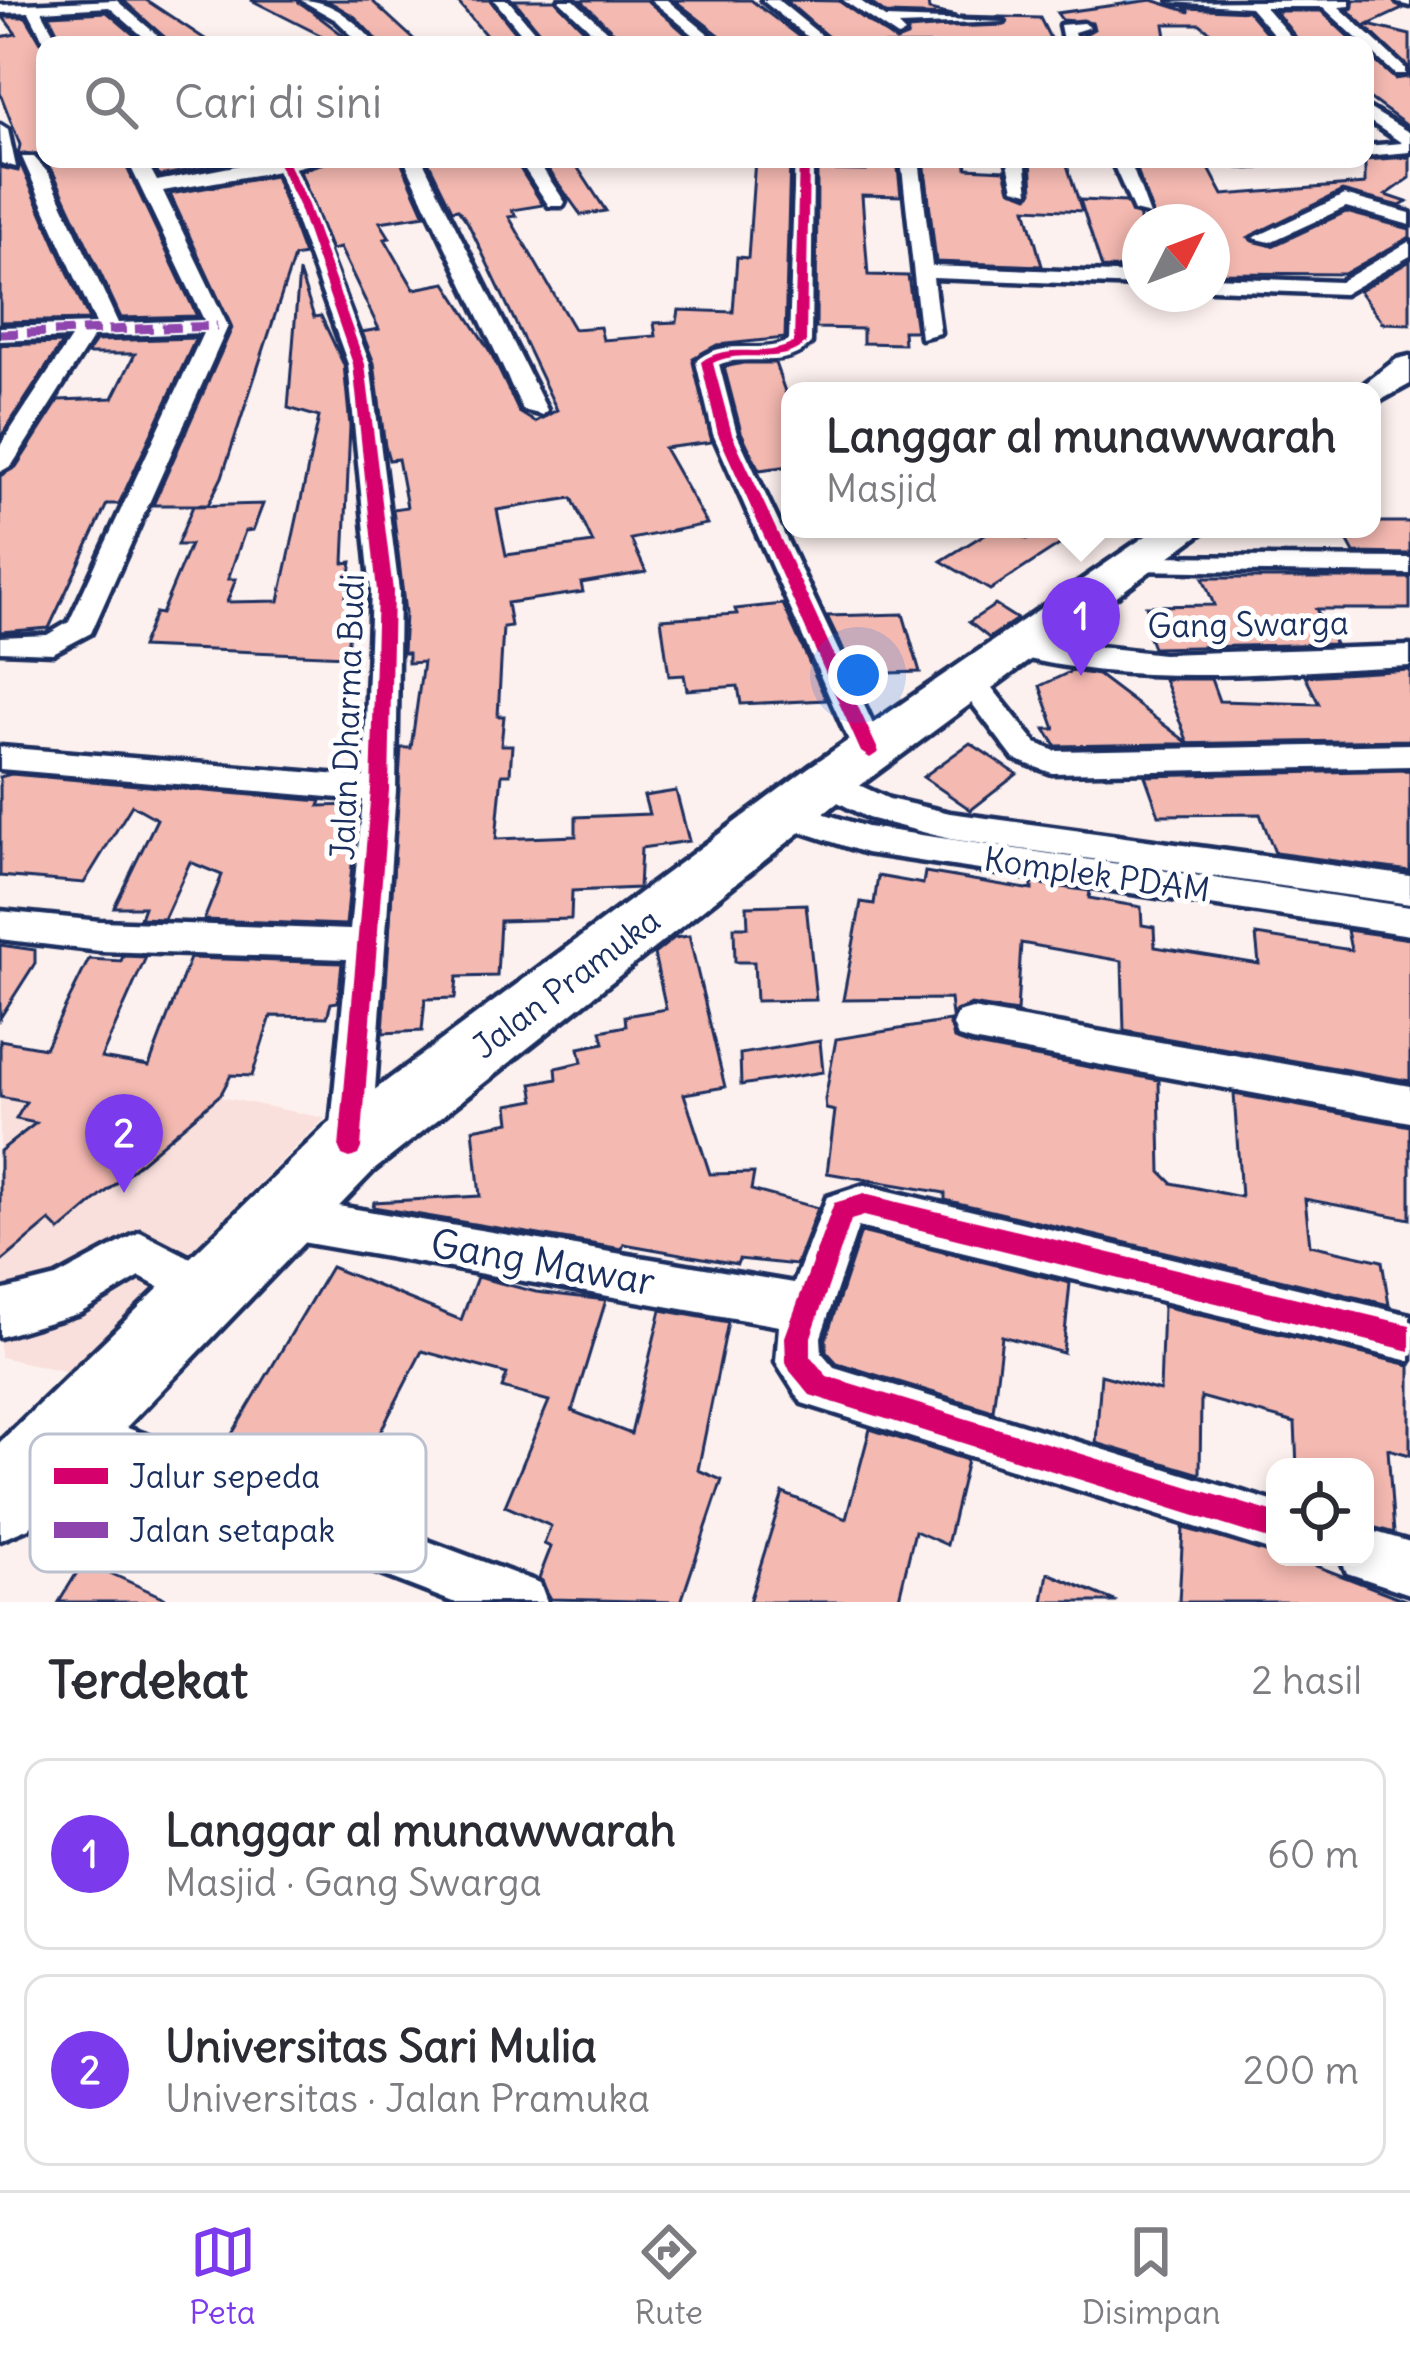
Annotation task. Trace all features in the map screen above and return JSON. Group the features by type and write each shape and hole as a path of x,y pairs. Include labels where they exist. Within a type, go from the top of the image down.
{"main road":[{"path":"1381,388 1410,367"},
{"name":"Jalan Pramuka","path":"63,1434 350,1148 846,800 994,664 1161,546"},
{"name":"Jalan Pramuka","path":"0,1498 30,1468"}],"street":[{"path":"0,9 126,0"},
{"path":"308,0 340,17 360,36"},
{"path":"501,0 531,36"},
{"path":"566,0 605,36"},
{"path":"658,0 704,36"},
{"path":"769,0 815,36"},
{"path":"850,0 902,36"},
{"path":"108,2 151,36"},
{"path":"1177,2 1345,3"},
{"path":"1254,3 1283,36"},
{"path":"1327,3 1365,36"},
{"path":"34,8 48,36"},
{"path":"882,22 997,22"},
{"path":"1067,36 1064,28 1083,27"},
{"path":"1374,44 1405,71"},
{"path":"1374,70 1405,71"},
{"path":"1376,105 1410,143"},
{"path":"0,132 21,161 40,174 98,328"},
{"path":"1374,149 1410,143"},
{"path":"9,644 53,644 81,627 217,326 141,168"},
{"path":"152,187 252,168"},
{"name":"Jalan Dharma Budi","path":"285,168 363,383 385,591 380,790 350,1148"},
{"path":"417,168 535,410"},
{"path":"533,168 556,202"},
{"path":"804,168 800,344 786,353 720,354 706,362 725,434 846,800"},
{"path":"911,168 929,333"},
{"path":"1018,168 1023,188"},
{"path":"1124,168 1140,204"},
{"path":"1263,238 1344,201 1410,219"},
{"path":"1230,284 1344,288 1410,247"},
{"path":"925,272 1122,279"},
{"path":"0,334 217,326"},
{"path":"0,465 98,328"},
{"path":"1161,546 1410,566"},
{"name":"Gang Swarga","path":"994,664 1063,658 1132,663 1410,656"},
{"path":"994,664 1019,745 1042,760 1410,755"},
{"path":"0,758 380,790"},
{"name":"Komplek PDAM","path":"846,800 950,826 1410,890"},
{"name":"Komplek PDAM","path":"846,800 1410,921"},
{"path":"0,925 100,936 365,946"},
{"path":"972,1024 1410,1104"},
{"path":"1266,1524 834,1393 805,1374 799,1362 798,1337 837,1218 850,1204 864,1204 1410,1338"},
{"name":"Gang Mawar","path":"279,1216 807,1309"},
{"path":"0,1314 64,1297 140,1253 206,1290"},
{"path":"68,1429 81,1434"},
{"path":"1374,1558 1410,1568"},
{"path":"426,1566 521,1602"}],"shaded area":[{"path":"0,1052 325,1118 68,1372 0,1357"}],"building":[{"path":"123,0 146,0 200,36 163,36"},
{"path":"251,0 297,0 344,36 322,36"},
{"path":"326,0 371,0 410,36 373,36 355,17"},
{"path":"456,0 490,0 518,36 486,36"},
{"path":"514,0 555,0 590,36 543,36"},
{"path":"581,0 647,0 688,36 617,36"},
{"path":"674,0 751,0 798,36 720,36"},
{"path":"785,0 839,1 889,36 827,36"},
{"path":"1152,0 1190,12 1186,8 1248,11 1269,36 1215,36 1200,24 1164,24 1166,36 1082,36 1094,29 1092,23 1062,20 1057,13"},
{"path":"1354,0 1392,0 1402,9 1368,25 1410,35 1410,128 1374,102 1374,60 1395,79 1408,77 1409,68 1349,11"},
{"path":"868,1 928,3 929,10 956,16 886,14"},
{"path":"1275,11 1321,11 1347,36 1295,36"},
{"path":"107,12 135,36 60,36 49,15"},
{"path":"959,16 1040,18 1049,36 907,36 908,30 1009,22"},
{"path":"3,17 26,17 37,36 36,154 18,155 20,145 0,93 0,37 16,34"},
{"path":"1410,157 1410,178 1386,195 1407,202 1400,206 1342,191 1249,237 1272,246 1346,212 1410,229 1410,237 1344,274 1230,273 1230,204 1148,204 1137,168 1209,168 1223,195 1365,184 1365,168 1374,168 1374,159"},
{"path":"20,163 89,320 0,322 0,167 18,171"},
{"path":"49,168 127,168 197,316 121,318"},
{"path":"155,168 201,168 159,176"},
{"path":"404,168 425,215 380,222 390,238 385,239 414,289 446,283 491,353 519,412 535,422 557,410 468,223 458,209 452,210 431,168 520,168 543,205 512,210 516,216 509,217 574,329 600,327 603,340 656,336 654,323 677,322 679,310 733,312 737,257 748,258 754,168 790,168 785,338 717,345 693,358 712,442 664,448 707,524 631,539 646,572 581,583 583,592 507,603 511,626 503,627 498,716 504,716 501,745 512,745 510,774 502,774 496,839 576,836 576,817 649,814 644,796 676,791 689,841 641,848 639,888 572,891 571,919 500,921 497,976 457,977 455,998 425,999 422,1031 383,1033 401,748 411,748 423,662 408,663 408,653 403,653 405,613 393,509 407,507 398,459 389,460 385,446 374,363 362,332 379,329 340,248 331,250 300,171","holes":["572,498 593,543 506,555 497,510"]},
{"path":"547,168 578,168 606,211 581,215"},
{"path":"898,168 901,196 862,195 868,275 908,276 916,331 903,331 904,344 863,343 863,329 816,328 817,170"},
{"path":"925,168 1005,170 1010,189 1028,196 1033,191 1032,168 1068,168 1082,211 1026,208 1042,266 936,262"},
{"path":"275,176 304,255 294,257 222,477 208,505 153,505 232,328 170,194"},
{"path":"1080,200 1127,204 1122,204 1122,269 1102,268"},
{"path":"1410,261 1410,324 1383,323 1359,291"},
{"path":"299,272 314,317 321,316 344,365 350,426 344,563 352,562 345,602 353,602 346,656 141,647 155,613 161,614 190,545 177,545 193,506 263,504 253,530 245,531 228,579 236,579 227,602 279,601 319,417 288,408"},
{"path":"196,338 119,504 107,504 49,628 0,632 0,476 16,467 59,400 113,398 135,354 87,354 96,341"},
{"path":"62,343 0,438 0,345"},
{"path":"775,363 782,382 781,467 759,470 741,432 724,367"},
{"path":"1381,522 1410,522 1410,554 1354,553 1346,538 1381,538"},
{"path":"978,538 1070,538 990,590 941,561"},
{"path":"1203,578 1410,578 1410,609 1316,609 1335,644 1153,648 1145,627 1154,627 1146,606 1214,605"},
{"path":"783,604 826,700 741,704 738,686 687,690 684,675 669,676 661,619 737,614 735,609"},
{"path":"995,605 1017,619 989,638 969,622"},
{"path":"903,614 920,672 855,674 827,616"},
{"path":"1410,670 1410,740 1056,746 1045,729 1055,729 1040,686 1072,671 1098,675 1188,743 1164,679 1211,679 1219,701 1319,704 1305,676"},
{"path":"970,743 1017,774 971,810 923,777"},
{"path":"1410,770 1410,871 1275,853 1260,814 1159,815 1145,776"},
{"path":"11,774 321,801 319,806 358,805 346,925 204,920 222,875 190,862 164,919 140,918 144,907 114,907 157,819 132,805 84,883 0,876 0,777"},
{"path":"925,872 1032,890 1032,883 1090,891 1089,898 1141,907 1142,925 1154,927 1155,947 1259,964 1256,935 1351,950 1347,930 1410,939 1410,1081 1124,1031 1122,961 1021,943 1017,1012 971,1005 952,1016 950,999 843,1000 861,902 874,904 878,876 923,884"},
{"path":"806,904 816,1000 756,1001 754,962 735,962 734,927 748,927 747,906"},
{"path":"689,936 725,1087 684,1094 710,1174 754,1173 751,1190 818,1208 796,1265 739,1259 737,1264 624,1244 622,1249 373,1207 374,1202 480,1196 473,1129 510,1122 508,1105 535,1100 532,1084 557,1079 556,1068 582,1062 579,1048 604,1043 601,1031 626,1026 625,1016 666,1009 654,954 674,938"},
{"path":"0,945 35,950 35,963 0,1018"},
{"path":"123,956 146,957 101,1058 149,1066 190,958 342,963 338,1002 331,1003 327,1017 271,1016 252,1076 231,1075 221,1094 60,1231 50,1221 0,1263 0,1151 36,1123 16,1119 26,1102 0,1097 0,1040 45,1048 89,959 121,961"},
{"path":"950,1021 954,1039 971,1045 1159,1080 1161,1172 1172,1183 1241,1197 1234,1094 1410,1126 1410,1219 1305,1199 1310,1245 1382,1261 1389,1305 945,1200 945,1193 827,1173 835,1111 826,1109 825,1099 836,1039"},
{"path":"820,1041 823,1072 741,1085 740,1054"},
{"path":"861,1232 1070,1283 1063,1353 1002,1336 993,1411 837,1363 826,1351 826,1338"},
{"path":"331,1267 461,1320 477,1277 536,1292 606,1300 572,1411 631,1434 661,1310 728,1322 698,1470 722,1480 681,1602 551,1599 539,1578 551,1547 544,1544 551,1526 505,1506 549,1401 502,1388 507,1374 422,1351 379,1434 232,1434"},
{"path":"1163,1306 1410,1365 1410,1455 1388,1449 1394,1533 1374,1527 1374,1458 1297,1458 1295,1423 1201,1397 1200,1474 1096,1443 1101,1375 1160,1391"},
{"path":"870,1429 967,1460 947,1545 915,1531 898,1602 749,1602 783,1493 846,1519"},
{"path":"1183,1528 1266,1550 1266,1566 1316,1566 1410,1602 1179,1602"},
{"path":"77,1572 108,1572 173,1602 59,1602"},
{"path":"1048,1573 1117,1602 1043,1602"}],"waterway":[{"path":"1134,1 1138,0"}],"marked path":[{"path":"0,334 217,326"}],"cycle path":[{"path":"285,168 359,364 385,591 380,790 350,1148"},
{"path":"804,168 800,343 779,353 729,353 707,362 725,434 870,752"},
{"path":"1266,1524 819,1386 799,1362 798,1337 842,1211 864,1205 1410,1338"}],"place":[{"name":"Langgar al munawwarah","path":"1081,676"},
{"name":"Universitas Sari Mulia","path":"124,1193"}]}
